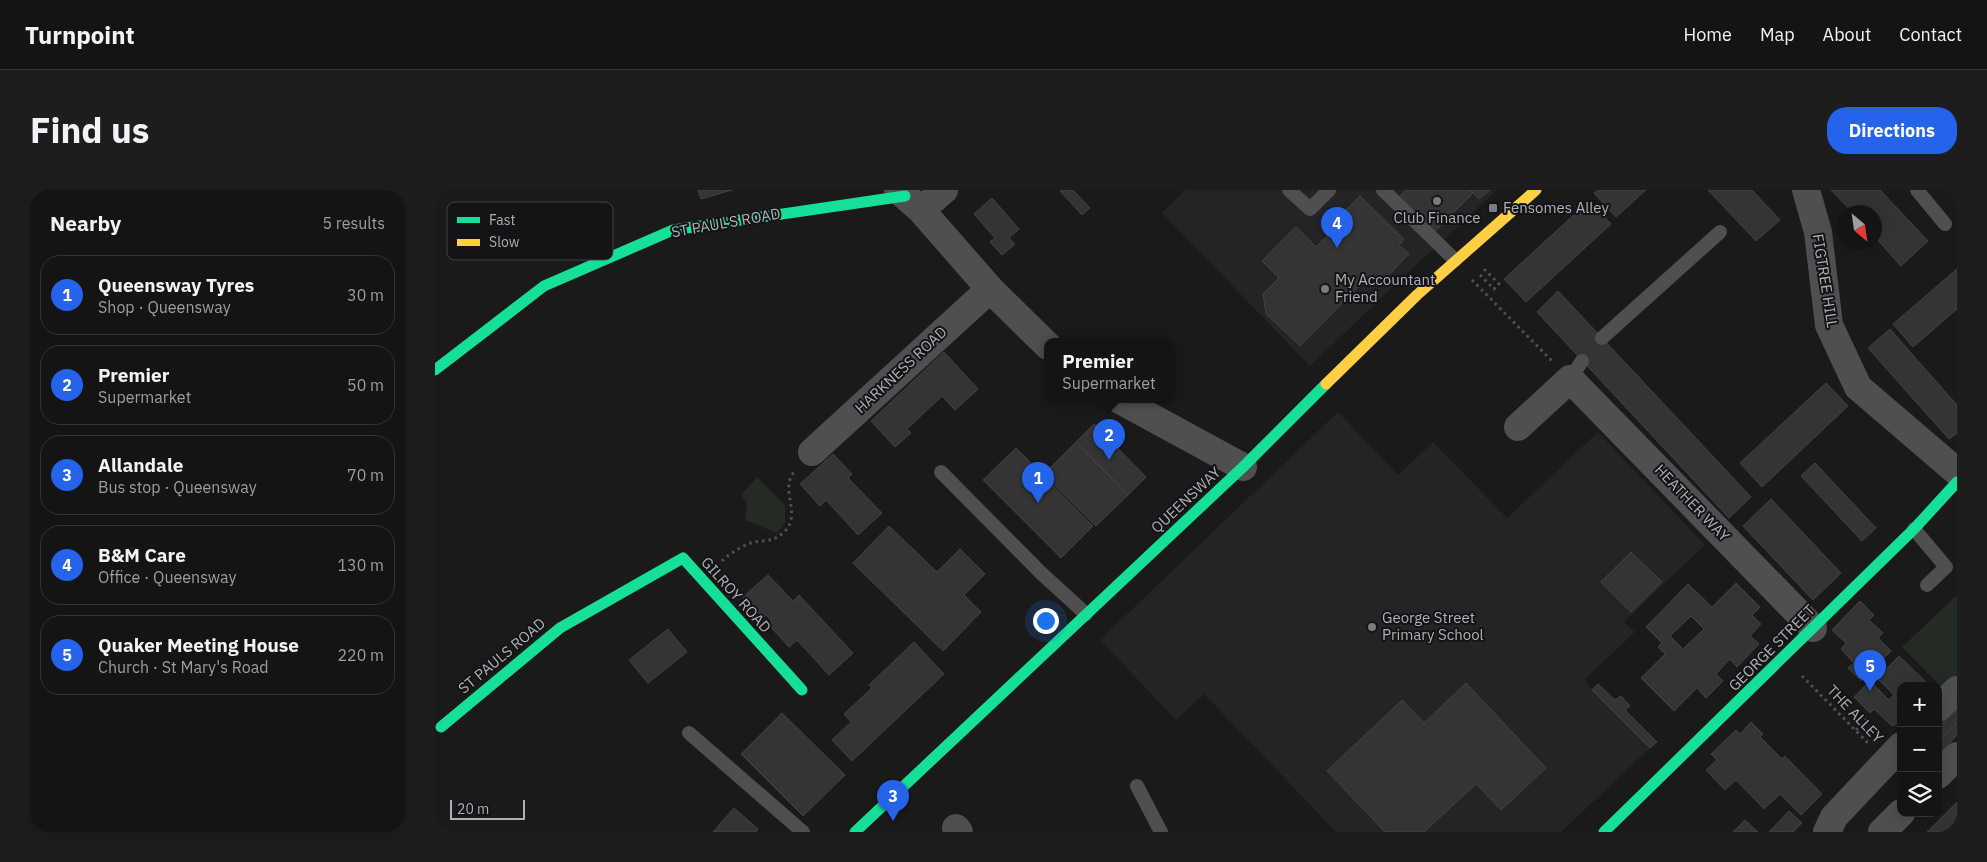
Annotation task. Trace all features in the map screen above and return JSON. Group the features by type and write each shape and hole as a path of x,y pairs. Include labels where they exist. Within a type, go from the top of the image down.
{"street":[{"path":"944,190 908,198 990,289 1044,342"},
{"name":"QUEENSWAY","path":"855,832 1243,467 1455,260 1536,190"},
{"name":"FIGTREE HILL","path":"1806,190 1818,232 1829,325 1858,387 1957,472"},
{"name":"ST PAUL'S ROAD","path":"613,256 673,230 908,198"},
{"name":"ST PAUL'S ROAD","path":"435,370 544,286 604,260"},
{"name":"HARKNESS ROAD","path":"812,452 990,289"},
{"path":"1518,427 1576,370"},
{"name":"HEATHER WAY","path":"1576,370 1813,628"},
{"path":"1125,403 1243,467"},
{"name":"GEORGE STREET","path":"1604,832 1914,529 1957,482"},
{"name":"GILROY ROAD","path":"560,628 683,558 802,690"},
{"name":"ST PAULS ROAD","path":"437,725 560,628"},
{"path":"1942,704 1957,690"},
{"path":"1837,827 1893,754"},
{"path":"1941,772 1957,756"},
{"path":"1882,832 1897,817"}],"lane":[{"path":"1289,190 1310,209 1329,190"},
{"path":"1383,190 1455,260"},
{"path":"1917,190 1945,224"},
{"path":"1602,338 1720,232"},
{"path":"941,472 1041,573 1086,614"},
{"path":"1914,529 1946,567 1927,585"},
{"path":"689,733 803,832"},
{"path":"1137,786 1161,832"}],"path":[{"path":"1477,272 1494,289 1499,284 1485,269"},
{"path":"1471,278 1576,370"},
{"path":"703,580 727,557 748,544 772,541 787,529 792,515 788,492 791,475 812,452"},
{"name":"THE ALLEY","path":"1808,682 1856,730 1893,754"},
{"path":"1856,730 1867,719"}],"shaded area":[{"path":"1185,190 1497,190 1310,366 1162,213"},
{"name":"George Street Primary School","path":"1338,412 1398,475 1433,442 1507,518 1598,432 1705,545 1624,622 1635,632 1585,679 1592,690 1650,748 1561,832 1336,832 1204,694 1176,720 1100,640"},
{"path":"757,477 785,505 785,523 777,533 745,520 747,504 741,495"},
{"path":"1957,595 1957,678 1944,690 1942,682 1936,682 1902,647"}],"building":[{"path":"698,190 732,190 701,199"},
{"path":"1073,190 1090,208 1082,215 1060,191"},
{"path":"1406,190 1470,190 1473,193 1432,234 1397,199"},
{"path":"1470,190 1490,190 1479,199"},
{"path":"1598,190 1646,190 1616,217 1594,193"},
{"path":"1708,190 1752,190 1780,220 1756,241"},
{"path":"1831,190 1880,190 1928,241 1901,266 1882,245 1882,205 1845,205"},
{"path":"1360,196 1404,239 1399,245 1409,254 1380,284 1370,275 1300,346 1266,314 1263,294 1279,278 1262,261 1296,227 1316,247 1328,235 1325,232"},
{"path":"992,198 1019,229 1009,238 1015,244 1002,255 990,242 995,238 974,214"},
{"path":"1589,201 1611,224 1526,302 1504,279"},
{"path":"1957,269 1957,309 1913,347 1893,324"},
{"path":"1558,291 1751,497 1729,518 1537,312"},
{"path":"1890,329 1957,405 1957,433 1949,439 1868,348"},
{"path":"944,352 978,389 955,410 942,396 907,429 911,433 895,447 871,421"},
{"path":"1826,383 1848,406 1762,487 1740,463"},
{"path":"1094,424 1146,477 1128,495 1076,442"},
{"path":"1076,442 1128,495 1096,526 1044,474"},
{"path":"1016,448 1093,526 1061,558 983,480"},
{"path":"833,454 852,474 848,478 882,513 858,535 826,500 820,506 800,484"},
{"path":"1815,463 1876,528 1862,541 1801,476"},
{"path":"1771,499 1841,573 1813,600 1743,526"},
{"path":"889,526 937,572 960,549 985,574 964,595 981,612 943,651 853,563"},
{"path":"1631,552 1662,582 1631,612 1601,582"},
{"path":"768,575 793,601 799,595 853,653 829,675 797,640 789,647 768,624 772,621 766,615 763,618 743,597"},
{"path":"1736,583 1760,607 1752,615 1761,624 1750,636 1759,644 1737,667 1730,659 1716,674 1723,681 1706,698 1697,688 1674,711 1641,678 1665,654 1658,647 1662,643 1646,627 1688,584 1712,607","holes":["1691,616 1704,629 1683,649 1670,636"]},
{"path":"1860,601 1874,615 1869,620 1883,633 1878,638 1891,651 1861,681 1848,668 1854,663 1841,649 1846,643 1832,630"},
{"path":"668,629 687,652 648,683 629,660"},
{"path":"914,642 944,674 852,761 832,740 851,722 844,714 872,688 869,685"},
{"path":"1899,656 1926,682 1897,682 1897,724 1892,726 1874,709 1870,713 1854,697 1870,681 1889,700 1894,695 1877,678"},
{"name":"George Street Primary School","path":"1466,683 1546,768 1501,810 1476,784 1424,832 1385,832 1327,771 1402,700 1424,723"},
{"path":"1598,684 1615,700 1621,696 1630,706 1625,710 1657,742 1650,748 1592,690"},
{"path":"1957,701 1957,722 1942,738 1942,724 1945,721 1942,718"},
{"path":"782,713 845,775 803,816 741,754"},
{"path":"1751,722 1763,734 1760,737 1782,759 1785,756 1822,794 1801,815 1780,794 1764,809 1736,780 1725,790 1706,770 1717,760 1711,754 1736,730 1740,734"},
{"path":"1957,722 1957,735 1942,752 1942,738"},
{"path":"1957,802 1957,832 1927,832"},
{"path":"734,808 758,829 756,832 713,832"},
{"path":"1789,811 1802,823 1793,832 1769,832"},
{"path":"1745,820 1758,832 1733,832"}],"traffic: fast":[{"path":"613,256 673,230 905,196"},
{"path":"435,370 544,286 604,260"},
{"path":"855,832 1243,467 1326,384"},
{"path":"1604,832 1914,529 1957,482"},
{"path":"441,727 560,628 683,558 802,690"}],"traffic: slow":[{"path":"1326,384 1417,295 1536,190"}],"place":[{"name":"Club Finance","path":"1437,201"},
{"name":"Fensomes Alley","path":"1493,208"},
{"name":"B&M Care","path":"1337,248"},
{"name":"My Accountant Friend","path":"1325,289"},
{"name":"Premier","path":"1109,460"},
{"name":"Queensway Tyres","path":"1038,503"},
{"name":"George Street Primary School","path":"1372,627"},
{"name":"Quaker Meeting House","path":"1870,691"},
{"name":"Allandale","path":"893,821"}]}
